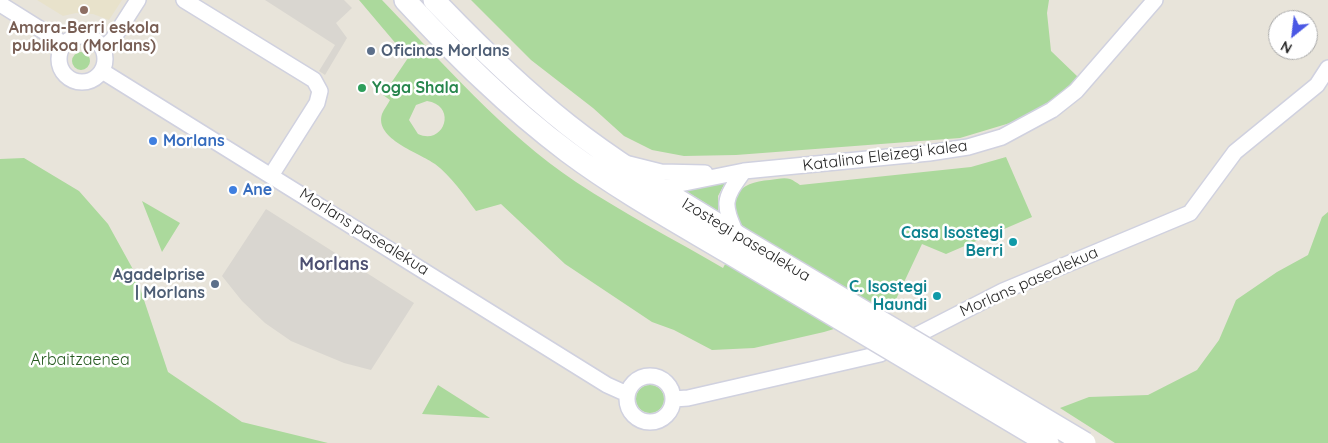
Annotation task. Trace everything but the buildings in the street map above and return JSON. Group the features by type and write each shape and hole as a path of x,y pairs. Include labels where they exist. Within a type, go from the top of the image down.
{"main road":[{"name":"Izostegi pasealekua","path":"405,0 454,53 506,102 570,153 632,195 733,245 1085,443"},
{"name":"Izostegi pasealekua","path":"434,0 479,48 568,126 661,190 733,245 1048,443"}],"street":[{"path":"103,49 113,39 138,0"},
{"path":"184,0 314,80 320,91 317,103 272,174"},
{"name":"Katalina Eleizegi kalea","path":"570,153 638,187 661,190 744,171 929,153 968,147 1002,137 1052,110 1076,91 1155,0"},
{"path":"0,4 64,44"},
{"path":"76,36 92,38 103,49 104,63 102,70 90,80 76,82 69,78 60,67 58,57 64,44 76,36"},
{"name":"Morlans pasealekua","path":"674,399 688,398 868,357 928,331 1003,291 1190,213 1236,152 1317,85 1328,68"},
{"name":"Morlans pasealekua","path":"102,70 272,174 607,385 627,394"},
{"path":"617,161 661,172 693,174 744,171"},
{"path":"733,245 726,210 728,193 744,171"},
{"path":"648,375 657,376 669,385 674,399 671,409 666,416 660,420 644,422 637,418 628,408 627,394 633,382 648,375"}],"shaded area":[{"name":"Amara-Berri eskola publikoa (Morlans)","path":"37,0 122,0 109,20 93,14 76,13 63,16"},
{"path":"265,0 344,0 352,8 336,23 347,38 325,75 319,71 335,45"},
{"path":"266,209 414,303 371,370 344,363 291,341 265,323 242,301 222,276"}],"green space":[{"path":"359,0 382,0 474,96 523,142 549,163 612,205 723,268 744,228 735,209 737,194 742,188 759,181 786,178 800,185 971,167 1006,157 1032,217 946,254 922,244 890,312 824,332 754,348 712,350 674,330 652,322 565,264 501,204 476,211 441,169 391,138 381,123 382,114 390,100 383,95 408,58","holes":["427,101 437,104 445,117 444,124 435,135 418,134 409,120 416,105"]},
{"path":"471,0 1049,0 1047,13 1051,51 1078,77 1059,95 1038,109 1010,123 960,138 736,155 684,156 652,150 624,136 593,108 531,60"},
{"path":"81,52 87,55 90,61 87,67 81,70 75,67 72,61 75,55"},
{"name":"Arbaitzaenea","path":"24,158 79,191 108,224 135,273 168,372 242,422 328,443 0,443 0,159"},
{"path":"726,181 718,196 718,211 683,189"},
{"path":"142,201 180,223 162,252"},
{"path":"1328,212 1328,443 1115,443 1060,408 1089,397 1148,395 1197,370 1219,340 1236,300 1277,272 1308,255 1322,217"},
{"path":"438,385 490,418 422,414"},
{"path":"650,385 660,389 664,399 660,409 650,413 640,409 636,399 640,389"}],"place":[{"name":"Amara-Berri eskola publikoa (Morlans)","path":"84,10"},
{"name":"Oficinas Morlans","path":"371,51"},
{"name":"Yoga Shala","path":"362,88"},
{"name":"Morlans","path":"153,141"},
{"name":"Ane","path":"233,190"},
{"name":"Casa Isostegi Berri","path":"1013,242"},
{"name":"Agadelprise | Morlans","path":"215,284"},
{"name":"C. Isostegi Haundi","path":"937,296"}],"district":[{"name":"Morlans","path":"334,265"}]}
